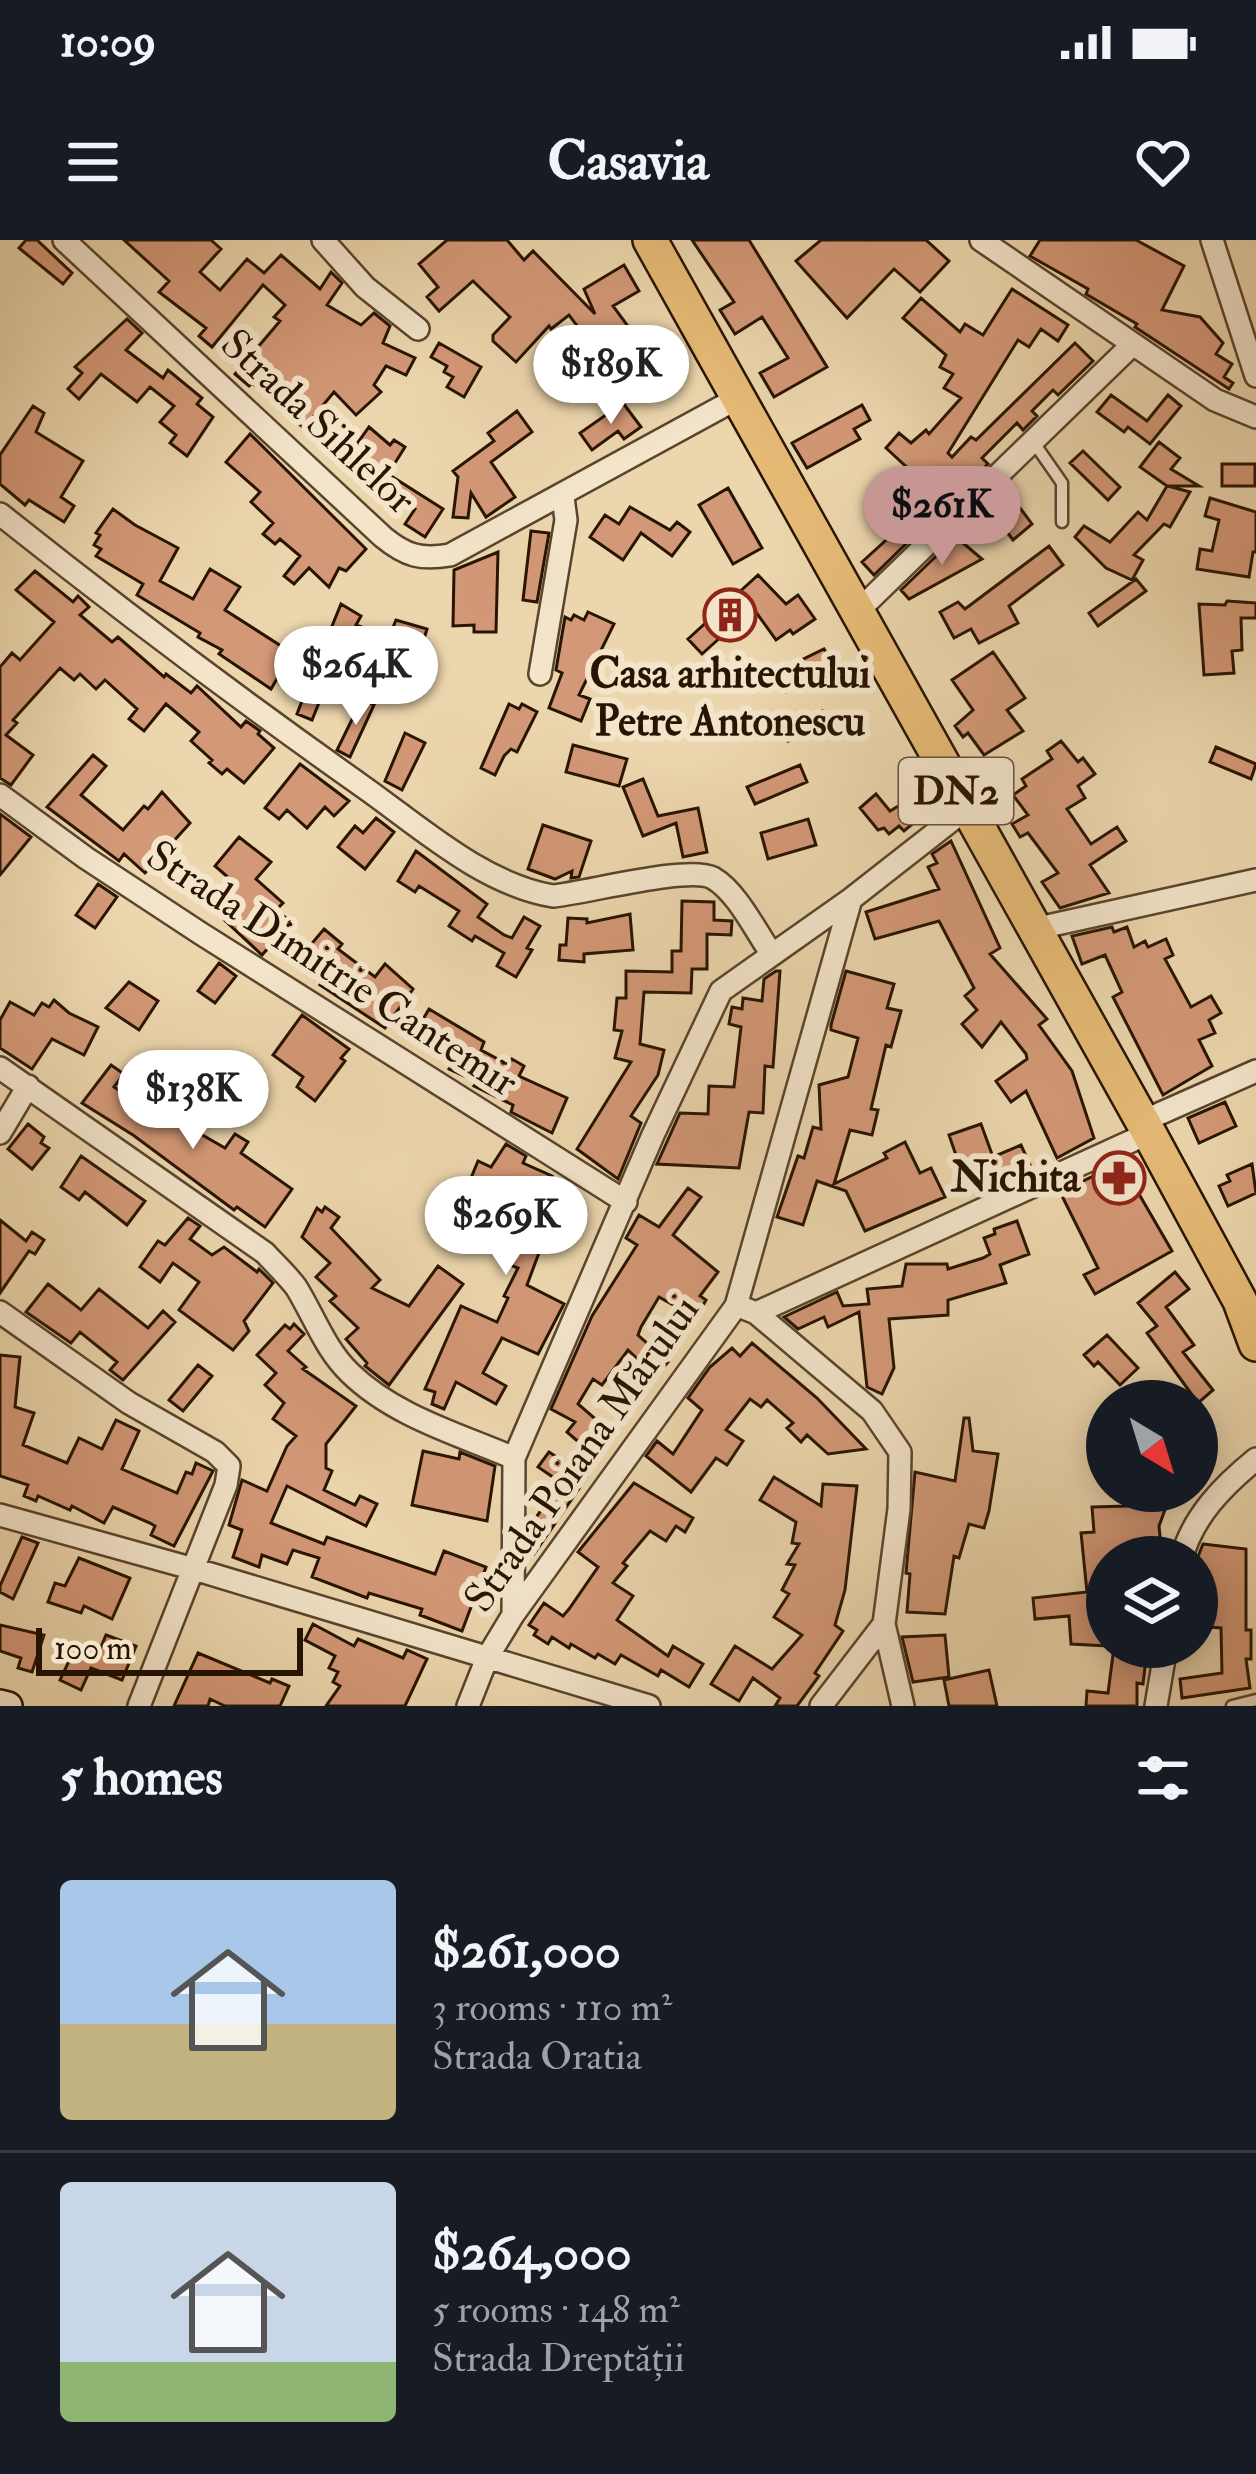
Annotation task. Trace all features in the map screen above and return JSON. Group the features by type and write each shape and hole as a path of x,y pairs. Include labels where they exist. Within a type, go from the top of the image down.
{"main road":[{"name":"DN2","path":"650,240 1146,1127 1240,1301 1256,1345"}],"street":[{"name":"Strada Sihlelor","path":"64,240 383,537 424,560 450,555 738,398"},
{"path":"323,240 365,287 418,328"},
{"path":"981,240 1216,400 1256,417"},
{"path":"1212,240 1256,376"},
{"path":"858,611 1132,344"},
{"path":"540,674 566,520 563,496"},
{"path":"0,514 321,757 454,851 502,879 553,896 680,874 706,875 726,890 771,953"},
{"name":"Strada Dimitrie Cantemir","path":"0,795 200,933 626,1202"},
{"path":"513,1615 514,1458 721,991 966,809"},
{"path":"1034,929 1256,880"},
{"name":"Strada Poiana Mărului","path":"468,1706 487,1658 513,1615 746,1309 850,898"},
{"path":"0,1068 265,1253 293,1283 328,1346 368,1388 395,1407 514,1458"},
{"path":"903,1706 884,1624 899,1509 900,1452 872,1412 746,1309 1146,1127 1256,1071"},
{"path":"0,1133 28,1086"},
{"path":"0,1312 129,1403 215,1452 229,1466 230,1475 140,1706"},
{"path":"1191,1536 1219,1492 1256,1459"},
{"path":"0,1515 194,1568 649,1706"},
{"path":"821,1706 884,1624"},
{"path":"1156,1706 1162,1668"}],"lane":[{"path":"1033,440 1063,483 1061,522"},
{"path":"1232,1706 1256,1700"}],"building":[{"path":"26,240 37,240 72,273 63,284 19,248"},
{"path":"124,240 211,240 221,249 200,272 220,290 247,259 264,273 281,255 320,289 331,272 342,283 327,305 361,325 374,313 390,326 383,343 415,358 406,375 386,366 374,385 381,392 356,415 334,392 304,428 235,374 280,321 274,317 285,305 263,285 212,347 199,336 206,328 159,292 169,281"},
{"path":"447,240 507,240 524,260 533,251 595,314 584,289 624,265 639,291 613,306 638,340 649,332 666,356 618,390 601,367 606,364 569,315 549,326 516,362 493,341 510,317 473,281 439,311 427,297 438,287 419,264"},
{"path":"692,240 749,240 827,367 774,397 760,373 788,358 762,317 735,334 720,310 734,302"},
{"path":"821,240 926,240 949,261 920,292 894,269 847,318 796,261"},
{"path":"1040,240 1136,240 1184,266 1162,310 1200,317 1223,343 1216,354 1232,364 1224,377 1233,383 1229,389 1086,294 1088,289 1030,256"},
{"path":"1012,289 1068,325 1058,341 1041,329 1029,347 1018,340 948,453 952,457 971,437 976,440 1075,343 1093,361 1058,395 1053,390 1032,411 1037,416 1023,430 1017,423 982,458 988,464 968,482 962,476 957,481 948,469 925,484 886,448 899,433 911,443 926,430 929,434 961,398 944,388 953,374 940,367 946,355 903,318 921,298 960,332 965,324 983,335"},
{"path":"127,319 142,333 126,350 163,378 168,370 202,398 197,404 213,417 187,456 170,443 176,435 160,422 174,406 150,387 137,402 101,374 79,399 68,389 82,373 75,367"},
{"path":"439,343 481,367 464,397 447,387 453,377 444,372 447,366 431,357"},
{"path":"1111,395 1147,421 1168,395 1181,406 1150,444 1097,412"},
{"path":"623,403 641,427 624,439 618,431 592,450 580,433"},
{"path":"862,405 870,420 854,429 860,439 807,468 792,443"},
{"path":"33,406 44,413 36,432 83,461 61,497 74,506 64,522 29,500 25,505 0,484 0,455"},
{"path":"517,411 532,432 491,462 515,497 486,517 471,493 468,518 453,517 458,477 453,471 494,441 488,433"},
{"path":"369,427 390,445 394,440 405,447 388,474 443,509 425,537 405,524 415,509 377,485 372,492 341,466"},
{"path":"250,434 366,549 346,571 339,568 329,587 309,568 294,584 284,576 300,556 280,539 275,544 263,534 273,523 251,502 260,492 226,462"},
{"path":"1159,442 1180,458 1171,469 1199,486 1168,486 1190,492 1170,527 1164,524 1134,555 1143,560 1132,580 1106,568 1075,537 1084,526 1110,542 1138,512 1147,520 1167,486 1140,467"},
{"path":"1083,451 1120,487 1108,500 1070,463"},
{"path":"1222,464 1255,464 1255,486 1222,486"},
{"path":"728,488 762,548 733,564 699,505"},
{"path":"1006,489 1032,524 1013,540 988,506"},
{"path":"1210,498 1256,512 1256,552 1249,577 1197,569 1200,549 1212,551 1219,520 1205,516"},
{"path":"630,507 670,530 677,522 690,532 672,556 641,533 623,560 590,537 605,515 619,524"},
{"path":"113,509 178,548 160,581 193,599 210,569 240,587 225,610 292,653 271,689 219,654 222,650 198,637 200,633 137,595 143,584 96,556 101,549 94,545 100,535 96,533"},
{"path":"905,523 915,535 874,575 862,562"},
{"path":"531,531 549,533 537,602 523,600"},
{"path":"956,537 982,559 909,599 901,590"},
{"path":"1049,546 1063,565 1009,606 1018,623 979,643 971,629 954,638 940,612 958,602 965,609"},
{"path":"498,552 496,632 474,632 474,625 453,626 454,570"},
{"path":"35,571 73,602 78,596 89,607 80,615 112,642 118,637 164,677 166,674 191,693 197,686 241,727 246,721 260,731 274,748 244,783 227,769 222,774 209,763 212,760 191,741 199,732 166,704 144,731 129,719 137,709 105,680 96,689 80,674 74,680 60,668 13,720 17,723 6,735 33,755 11,785 0,778 0,667 12,653 20,660 54,622 16,590"},
{"path":"758,575 786,604 798,595 815,619 776,640 753,608 702,654 688,639"},
{"path":"1136,579 1146,591 1098,626 1089,613"},
{"path":"1227,601 1256,603 1256,618 1241,618 1242,650 1232,651 1234,673 1204,675 1199,604 1225,605"},
{"path":"341,604 361,616 356,625 389,637 396,620 427,629 413,675 328,636"},
{"path":"588,612 614,624 579,695 590,699 581,721 549,708 562,673 556,670 565,617 584,620"},
{"path":"824,649 833,664 786,692 775,673"},
{"path":"993,652 1025,698 1007,710 1023,731 984,755 968,733 963,737 955,726 973,710 952,680"},
{"path":"317,662 333,668 312,720 297,714"},
{"path":"362,699 374,705 350,757 337,750"},
{"path":"509,704 537,712 517,752 511,749 504,756 495,775 481,768"},
{"path":"822,711 827,727 788,741 782,724"},
{"path":"405,733 425,743 402,790 385,781"},
{"path":"1061,741 1095,774 1078,786 1085,798 1067,809 1091,844 1117,827 1126,841 1090,865 1109,893 1060,908 1042,882 1058,873 1028,833 1020,837 1012,824 1028,815 1013,795 1026,786 1022,779 1052,759 1047,751"},
{"path":"573,745 627,759 619,786 566,772"},
{"path":"1216,747 1256,764 1251,779 1210,762"},
{"path":"93,755 106,766 81,795 123,830 162,792 190,823 145,873 124,854 119,861 47,807"},
{"path":"300,764 349,801 334,816 325,807 307,828 287,810 279,819 265,808"},
{"path":"800,765 807,782 755,804 747,787"},
{"path":"643,779 658,816 698,808 707,852 683,857 676,823 643,836 623,787"},
{"path":"876,794 890,811 915,796 928,811 904,831 899,826 889,834 884,828 878,830 860,808"},
{"path":"0,814 31,837 0,875"},
{"path":"376,818 394,832 365,869 338,847 355,826 363,833"},
{"path":"808,819 816,845 768,859 761,833"},
{"path":"543,825 591,841 579,877 571,878 572,871 555,879 528,869"},
{"path":"239,837 271,862 256,879 283,903 276,910 291,922 262,955 219,915 236,884 215,866"},
{"path":"951,841 1000,948 990,954 1047,1019 1039,1025 1072,1071 1094,1138 1057,1158 1026,1091 1011,1102 996,1081 1027,1059 1026,1054 1001,1022 982,1047 962,1024 977,1010 965,996 974,988 939,921 875,939 866,912 939,889 928,867 937,863 932,854"},
{"path":"416,851 487,904 478,917 504,935 512,938 524,917 540,926 516,977 497,966 504,953 449,926 459,911 419,886 415,892 398,881"},
{"path":"98,884 117,897 95,928 76,915"},
{"path":"682,901 714,902 714,920 732,921 731,935 707,934 707,969 692,969 691,993 644,992 640,1044 664,1050 658,1075 631,1116 641,1123 618,1179 577,1149 631,1062 615,1058 622,1031 614,1030 617,998 626,998 626,971 672,972 672,951 681,951"},
{"path":"630,914 633,950 584,954 584,962 559,960 560,945 566,945 568,918 587,919 587,923"},
{"path":"1112,927 1114,932 1127,927 1134,947 1166,939 1173,955 1165,959 1191,1007 1211,996 1221,1013 1209,1020 1215,1033 1199,1040 1212,1066 1163,1095 1113,997 1122,992 1105,955 1082,964 1072,936"},
{"path":"324,929 342,944 338,949 375,977 385,964 413,989 385,1028 320,985 329,974 303,954"},
{"path":"219,963 236,976 215,1003 198,991"},
{"path":"780,971 773,1067 765,1066 763,1113 749,1112 739,1168 657,1164 680,1113 708,1114 709,1086 734,1087 741,1027 729,1024 732,1007 742,1009 743,998 762,1001 764,979"},
{"path":"846,971 894,984 887,1008 901,1011 891,1047 886,1045 871,1109 878,1110 872,1135 850,1130 834,1184 887,1158 884,1153 905,1142 920,1173 931,1168 945,1197 865,1231 846,1191 817,1181 803,1225 777,1217 798,1156 804,1158 813,1127 821,1129 819,1085 848,1077 858,1038 831,1030"},
{"path":"129,982 158,1001 139,1030 106,1008"},
{"path":"54,1000 98,1027 84,1055 52,1039 32,1069 0,1048 0,1020 10,1002 34,1015 42,1003 49,1007"},
{"path":"429,1009 484,1042 481,1050 509,1065 512,1059 524,1066 519,1076 567,1098 552,1133 511,1112 513,1105 449,1069 459,1047 422,1031"},
{"path":"302,1015 349,1049 315,1101 297,1087 303,1077 273,1055"},
{"path":"111,1065 124,1074 114,1087 149,1110 152,1106 225,1148 235,1134 248,1142 241,1153 292,1189 265,1227 82,1103"},
{"path":"1225,1102 1236,1126 1199,1143 1188,1118"},
{"path":"28,1124 49,1148 32,1169 8,1149"},
{"path":"981,1124 993,1157 1021,1145 1032,1169 968,1190 949,1135"},
{"path":"506,1144 526,1156 523,1163 552,1176 547,1187 578,1200 565,1232 549,1226 527,1285 564,1304 538,1354 502,1338 483,1373 506,1386 496,1404 456,1382 444,1409 432,1404 435,1392 425,1389 461,1306 497,1322 518,1268 500,1261 511,1232 481,1225 497,1190 471,1178 478,1161 491,1167"},
{"path":"81,1156 145,1201 127,1225 85,1192 79,1200 61,1187"},
{"path":"1121,1163 1172,1251 1095,1294 1084,1275 1098,1268 1060,1192"},
{"path":"1252,1164 1256,1193 1228,1206 1219,1186 1230,1181 1227,1175"},
{"path":"688,1188 701,1197 673,1235 718,1272 700,1296 706,1300 696,1318 659,1297 638,1335 668,1362 655,1376 628,1350 602,1385 593,1379 578,1404 615,1436 597,1458 567,1432 575,1422 551,1409 592,1316 637,1245 626,1238 639,1215 659,1227"},
{"path":"325,1207 339,1217 331,1228 380,1280 372,1288 409,1306 438,1266 463,1284 389,1385 365,1366 346,1339 358,1328 330,1301 336,1296 316,1277 330,1263 302,1237 317,1208 322,1212"},
{"path":"188,1218 200,1226 190,1239 212,1255 224,1247 273,1283 244,1321 249,1331 233,1350 179,1310 199,1282 173,1263 160,1282 140,1267 158,1241 165,1245"},
{"path":"0,1220 26,1241 32,1232 44,1240 35,1254 29,1251 0,1293"},
{"path":"1017,1221 1029,1254 1000,1265 1006,1283 948,1300 948,1315 889,1319 894,1368 882,1394 867,1387 859,1312 828,1327 824,1317 798,1329 784,1317 837,1292 843,1306 869,1304 867,1289 902,1286 906,1264 947,1264 948,1269 983,1258 990,1254 984,1238"},
{"path":"1175,1272 1189,1289 1166,1307 1194,1345 1183,1352 1205,1380 1181,1380 1147,1333 1157,1326 1138,1303"},
{"path":"48,1284 81,1310 99,1289 148,1328 163,1311 175,1322 123,1380 110,1370 117,1362 80,1332 71,1343 26,1312"},
{"path":"294,1324 304,1334 288,1351 306,1367 303,1369 356,1406 326,1444 326,1468 332,1471 324,1490 355,1505 360,1496 377,1504 366,1526 287,1486 271,1523 324,1544 327,1537 435,1574 444,1551 486,1567 462,1631 420,1615 422,1609 369,1593 367,1598 312,1577 319,1558 293,1550 287,1564 262,1555 259,1567 233,1557 242,1530 229,1525 242,1480 267,1491 296,1436 273,1419 284,1403 265,1385 276,1373 257,1355 285,1325 290,1329"},
{"path":"1107,1335 1138,1368 1125,1380 1115,1380 1084,1355"},
{"path":"752,1343 817,1398 866,1449 828,1454 807,1435 801,1442 787,1428 793,1423 767,1400 761,1407 750,1399 726,1430 743,1441 727,1465 716,1458 691,1492 646,1456 657,1441 673,1454 702,1410 688,1398 710,1367 732,1348 740,1356"},
{"path":"0,1355 20,1357 15,1407 34,1413 23,1445 67,1463 79,1438 102,1449 116,1420 139,1431 122,1469 177,1493 186,1472 192,1474 196,1463 213,1471 174,1546 151,1535 155,1526 113,1507 104,1523 72,1506 70,1510 38,1496 36,1501 24,1496 28,1485 0,1476"},
{"path":"198,1365 212,1376 183,1411 169,1400"},
{"path":"964,1418 969,1418 973,1451 998,1454 989,1511 984,1528 969,1524 959,1558 954,1556 945,1614 907,1612 915,1472 955,1481"},
{"path":"423,1451 459,1459 460,1452 495,1466 487,1521 412,1505"},
{"path":"549,1452 587,1477 534,1554 528,1550 529,1528 560,1482 538,1467"},
{"path":"774,1477 821,1506 823,1484 857,1486 845,1590 835,1625 843,1631 797,1706 775,1706 780,1698 753,1678 739,1701 711,1684 735,1646 772,1669 802,1635 774,1617 789,1594 782,1590 795,1565 787,1564 799,1544 792,1543 796,1522 760,1500"},
{"path":"634,1483 693,1518 685,1532 676,1526 666,1541 650,1531 623,1563 627,1566 613,1583 633,1596 617,1620 668,1656 673,1646 703,1664 689,1687 621,1655 615,1664 552,1637 548,1644 529,1625 544,1603 563,1616 569,1609 598,1567 578,1552"},
{"path":"1092,1512 1164,1512 1160,1536 1086,1536 1086,1582 1081,1533 1094,1532"},
{"path":"22,1537 38,1543 13,1599 0,1592 0,1586"},
{"path":"1218,1546 1246,1549 1250,1688 1182,1698 1180,1679 1222,1673"},
{"path":"79,1558 130,1578 112,1619 84,1606 81,1613 48,1602 55,1583 65,1586"},
{"path":"1086,1592 1086,1645 1071,1644 1069,1616 1035,1619 1033,1598"},
{"path":"313,1624 354,1646 358,1639 403,1658 407,1650 427,1659 405,1706 326,1706 340,1686 333,1682 338,1672 329,1668 335,1656 305,1640"},
{"path":"0,1625 44,1635 32,1672 18,1668 21,1658 0,1651"},
{"path":"106,1635 136,1646 122,1680 91,1668 81,1690 60,1680 77,1644 98,1654"},
{"path":"945,1635 949,1677 913,1682 902,1637"},
{"path":"198,1653 270,1683 272,1679 289,1686 280,1706 225,1706 210,1699 208,1706 174,1706"},
{"path":"1111,1668 1145,1668 1143,1684 1137,1683 1137,1706 1086,1706 1087,1691 1108,1693"},
{"path":"989,1670 997,1706 949,1706 944,1680"}],"place":[{"name":"Casa arhitectului Petre Antonescu","path":"730,615"},
{"name":"Nichita","path":"1119,1178"}]}
